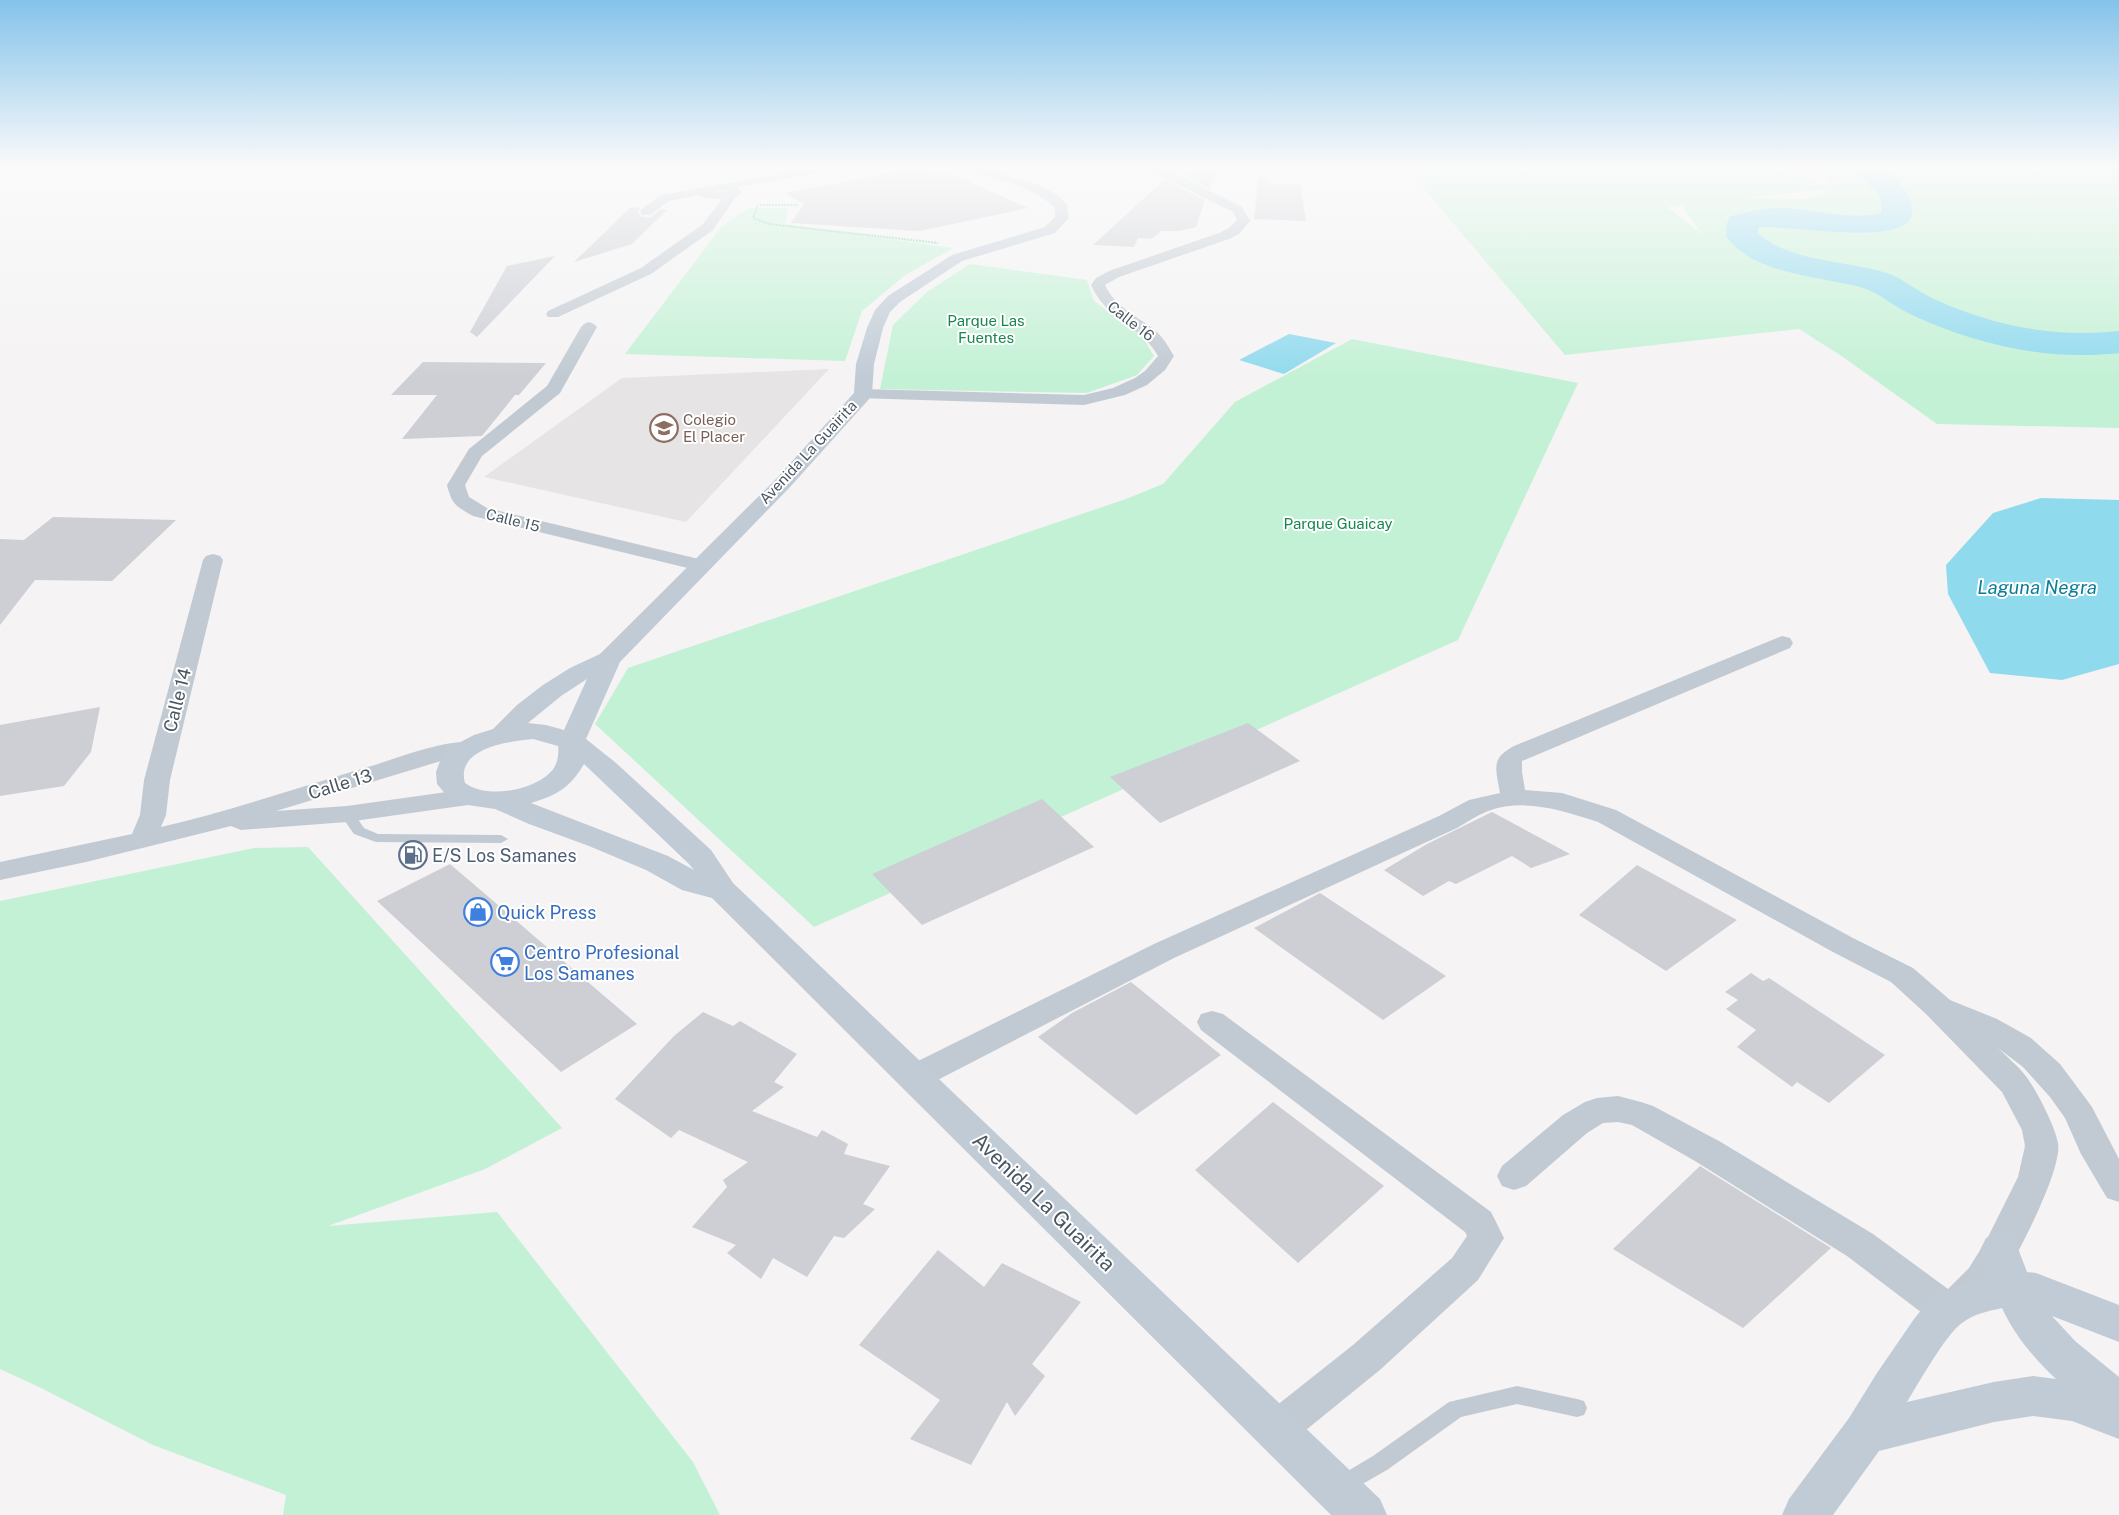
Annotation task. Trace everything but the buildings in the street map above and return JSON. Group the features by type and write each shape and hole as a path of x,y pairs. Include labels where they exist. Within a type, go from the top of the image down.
{"street":[{"path":"553,314 646,271 693,238"},
{"name":"Avenida La Guairita","path":"1024,238 957,258 894,299 883,310 875,328 865,364 863,394 783,483 700,565 609,660 572,741 570,765 561,777 545,788 524,796 502,800 483,800 468,797 452,786 450,771 453,763 469,748 503,734 533,731 572,741 606,769 700,857 722,890 1364,1515"},
{"name":"Calle 16","path":"863,394 1084,400 1118,393 1136,385 1160,366 1166,356 1161,345 1109,305 1101,295 1098,285 1101,281 1114,274 1219,238"},
{"name":"Calle 15","path":"589,327 554,389 476,452 456,485 460,500 480,512 700,565"},
{"name":"Calle 14","path":"143,839 154,815 157,780 213,560"},
{"path":"1514,796 1509,772 1510,758 1782,642"},
{"name":"Avenida La Guairita","path":"503,734 521,714 565,680 609,660"},
{"name":"Calle 13","path":"0,870 86,853 211,824 437,754 469,748"},
{"path":"915,1077 1164,951 1440,826 1478,806 1514,796 1562,800 1608,816 1843,945 1902,975 1937,1006 2014,1084 2039,1130 2042,1146 2035,1177 2006,1269 1975,1297 1952,1308 1929,1332 1892,1387 1865,1433 1807,1514"},
{"name":"Calle 13","path":"211,824 286,820 347,814 468,797"},
{"name":"Avenida La Guairita","path":"502,800 538,818 599,839 656,863 693,884 722,890"},
{"path":"1937,1006 1976,1021 2011,1039 2035,1058 2057,1082 2076,1108 2094,1146 2119,1188"},
{"path":"1212,1022 1478,1222 1486,1238 1465,1269 1367,1357 1276,1430"},
{"path":"1514,1176 1575,1124 1597,1111 1618,1109 1640,1115 1707,1151 1860,1245 1952,1308"},
{"path":"2006,1269 2036,1291 2119,1324"},
{"path":"2006,1269 2040,1336 2066,1362 2119,1404"},
{"path":"1865,1433 1994,1402 2032,1396 2072,1401 2119,1418"}],"lane":[{"path":"347,814 359,830 376,838 501,839"},
{"path":"1337,1488 1380,1463 1456,1409 1516,1395 1577,1408"}],"path":[{"path":"888,238 942,244"}],"shaded area":[{"name":"Colegio El Placer","path":"829,369 686,522 484,477 622,378"}],"green space":[{"path":"713,238 881,238 953,248 904,276 862,311 845,361 625,354"},
{"path":"1465,238 2119,238 2119,428 1937,424 1843,357 1799,329 1565,355"},
{"name":"Parque Las Fuentes","path":"970,264 1087,280 1094,301 1142,336 1154,356 1137,375 1087,393 880,389 893,325 927,292"},
{"name":"Parque Guaicay","path":"1352,339 1578,383 1458,640 814,927 595,724 628,668 1126,499 1163,484 1235,402"},
{"path":"308,847 562,1128 485,1169 328,1226 497,1212 693,1462 720,1515 283,1515 286,1495 153,1445 0,1369 0,901 254,848"}],"water":[{"path":"1289,334 1336,343 1284,374 1239,360"},
{"name":"Laguna Negra","path":"2041,498 2119,500 2119,664 2062,680 1990,673 1948,594 1946,565 1993,513"}],"waterway":[{"path":"1744,238 1753,246 1772,255 1877,281 1923,307 1994,333 2044,343 2070,345 2095,345 2119,342"}],"place":[{"name":"Colegio El Placer","path":"664,428"},
{"name":"E/S Los Samanes","path":"413,855"},
{"name":"Quick Press","path":"478,912"},
{"name":"Centro Profesional Los Samanes","path":"505,962"}]}
